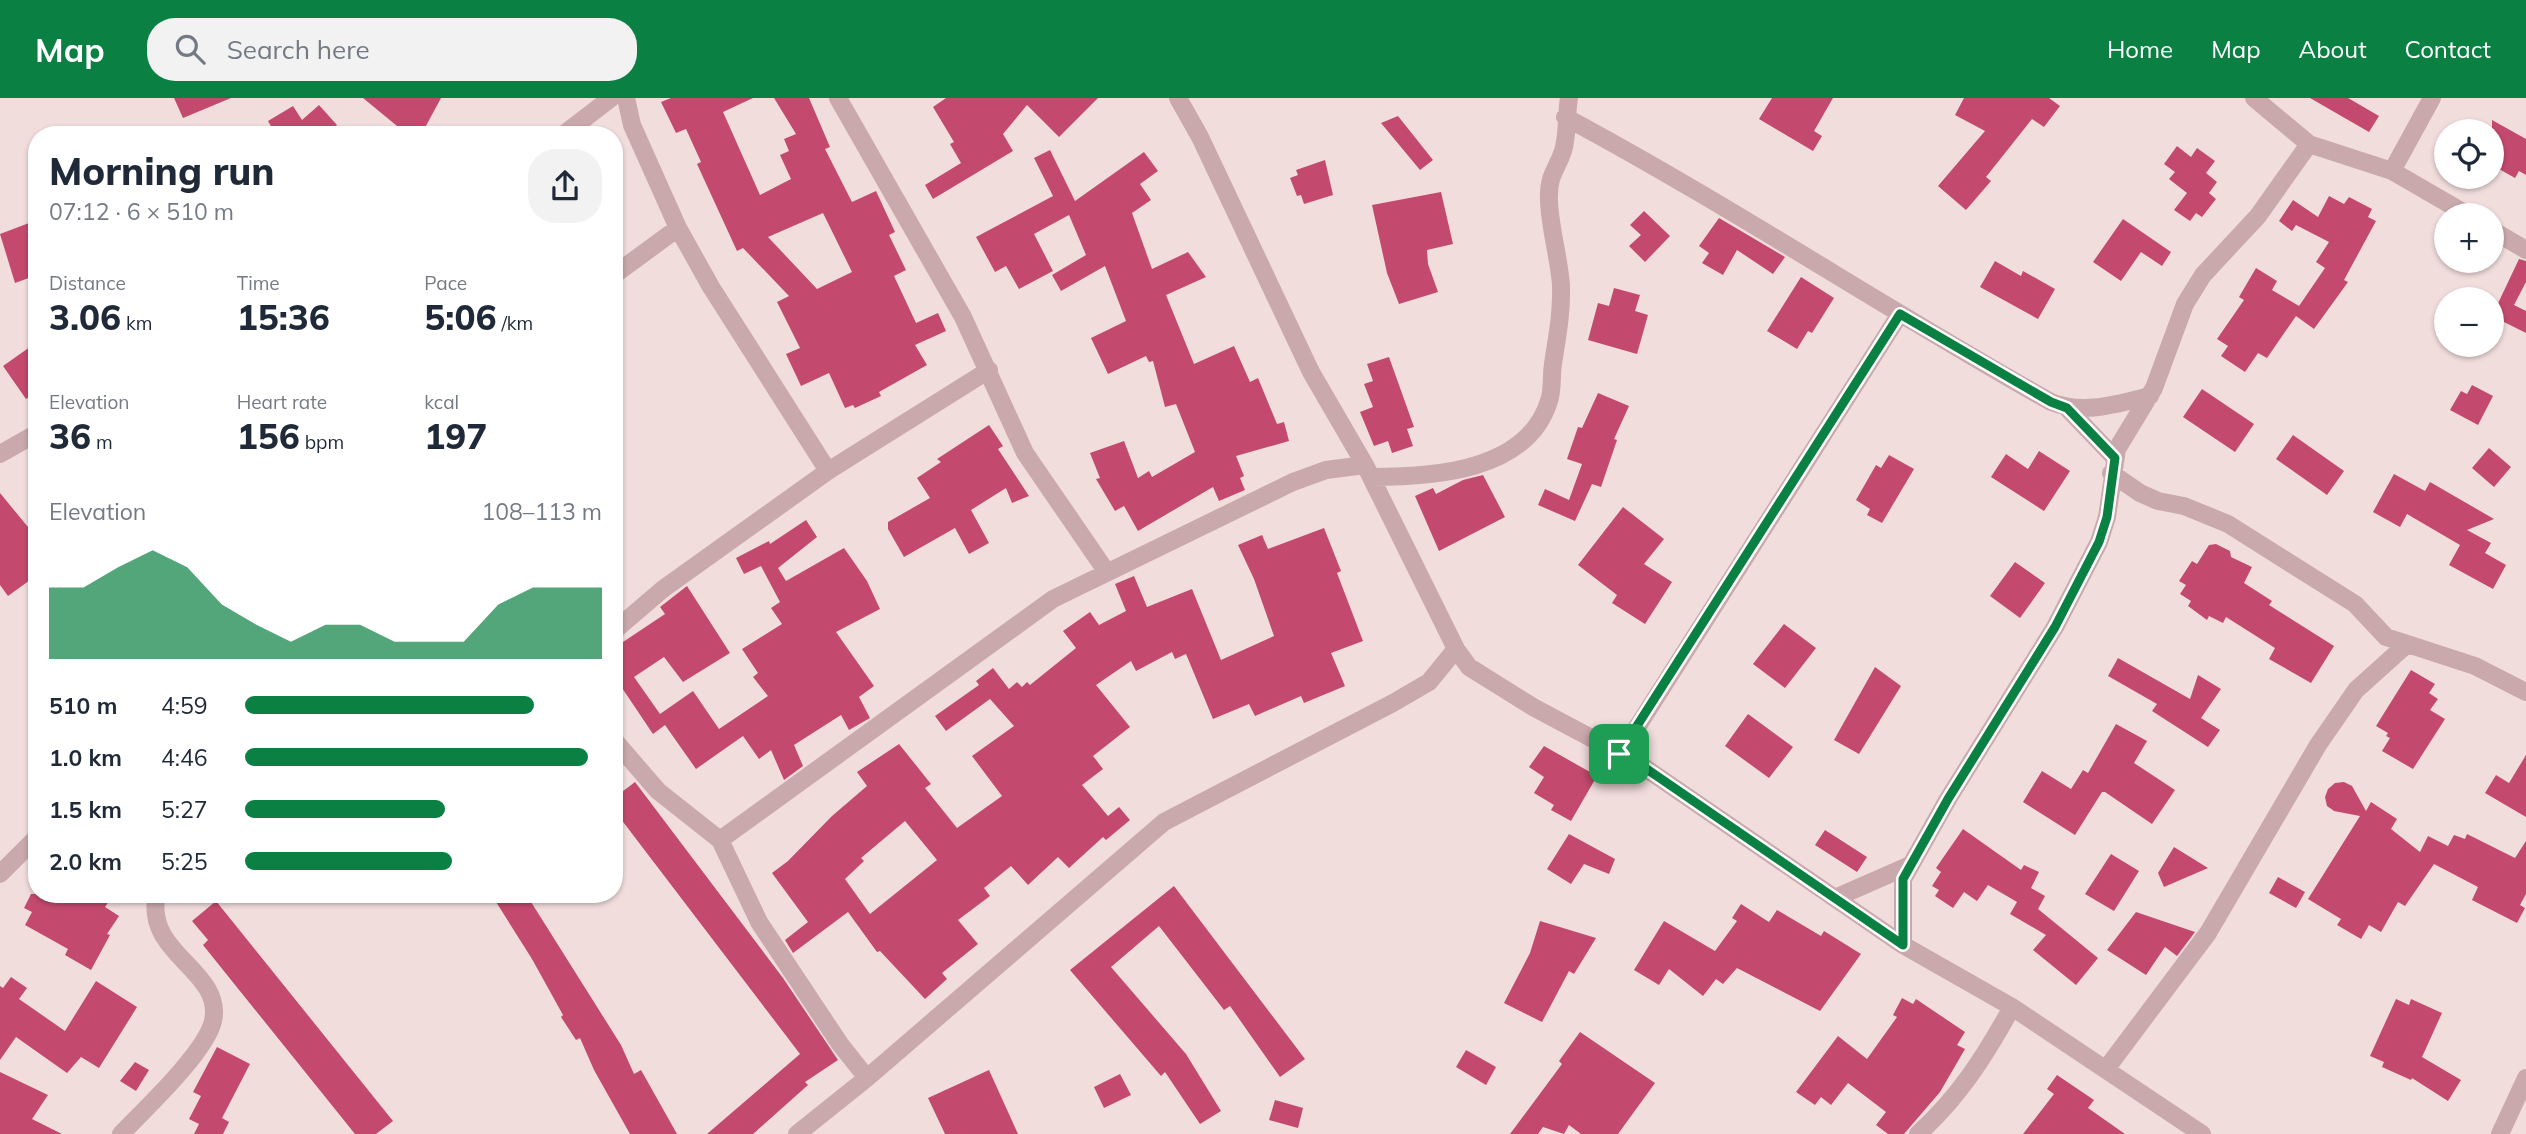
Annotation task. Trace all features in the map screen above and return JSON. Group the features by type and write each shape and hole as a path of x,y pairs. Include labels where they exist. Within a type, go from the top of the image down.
{"street":[{"path":"575,126 611,98"},
{"path":"626,98 632,125 678,228 711,287 828,471"},
{"path":"838,98 963,317 1025,453 1106,571"},
{"path":"1178,98 1200,137 1311,372 1368,471 1456,649 1469,667 1638,763 1903,945 2012,1007 2202,1134"},
{"path":"720,841 1053,599 1106,571 1189,535 1293,482 1326,470 1437,476 1499,455 1528,436 1541,420 1550,400 1560,330 1560,282 1548,199 1550,174 1563,150 1569,98"},
{"path":"2254,98 2309,144 2392,171 2447,203"},
{"path":"2392,171 2432,98"},
{"path":"1565,117 1720,202 1943,341 2067,408 2113,465 2140,493 2184,506 2228,524 2345,597 2386,637 2475,666 2526,692"},
{"path":"1903,945 1903,879 1908,866 2061,615 2099,542 2107,517 2117,449 2150,396 2185,304 2203,275 2258,216 2309,144"},
{"path":"623,268 678,228"},
{"path":"2504,236 2526,250"},
{"path":"1619,754 1900,314"},
{"path":"623,623 663,589 828,471 989,370"},
{"path":"2067,408 2101,407 2150,396"},
{"path":"0,454 28,438"},
{"path":"2106,1069 2208,933 2318,745 2356,690 2406,645"},
{"path":"797,1134 867,1078 1164,822 1393,704 1429,682 1456,649"},
{"path":"623,750 659,791 720,841 759,922 839,1044 867,1078"},
{"path":"0,874 28,846"},
{"path":"1835,898 1908,866"},
{"path":"121,1134 189,1061 213,1022 214,1000 160,933 155,903"},
{"path":"1918,1134 1949,1106 1979,1067 2012,1007"},
{"path":"2500,1134 2526,1078"}],"building":[{"path":"174,98 231,98 183,118"},
{"path":"363,98 441,98 426,126 397,126"},
{"path":"671,98 753,98 723,112 760,195 791,179 780,155 789,151 784,139 796,134 774,98 809,98 830,147 825,149 852,202 876,191 895,232 889,235 906,270 894,276 916,323 938,313 946,331 915,345 927,365 879,392 881,396 855,408 853,405 845,408 829,373 801,386 786,354 800,348 777,302 789,296 743,248 737,251 697,164 701,162 686,129 676,133 661,102","holes":["823,213 852,272 817,289 768,237"]},
{"path":"946,98 1098,98 1059,137 1027,105 1003,134 1013,151 933,199 925,185 961,163 950,144 954,142 933,107"},
{"path":"1772,98 1833,98 1814,131 1822,136 1813,151 1759,119"},
{"path":"1964,98 2049,98 2060,106 2044,127 2032,119 1986,177 1991,181 1966,210 1938,186 1985,131 1955,115"},
{"path":"2310,98 2348,98 2379,116 2369,132"},
{"path":"319,105 337,125 271,126 268,121 293,106 302,120"},
{"path":"1398,116 1433,160 1420,170 1381,123"},
{"path":"2504,127 2526,139 2526,175 2519,171 2515,178 2504,172"},
{"path":"2177,146 2191,157 2197,148 2215,161 2206,173 2217,182 2209,193 2216,199 2202,217 2196,213 2190,221 2174,210 2187,193 2169,179 2175,172 2164,164"},
{"path":"1050,150 1075,201 1144,152 1158,171 1140,184 1151,200 1132,213 1152,269 1188,252 1206,277 1166,295 1194,364 1234,346 1250,382 1258,378 1277,424 1284,422 1289,441 1236,456 1244,476 1240,478 1245,490 1219,501 1213,487 1138,531 1124,506 1115,511 1096,479 1100,478 1090,453 1124,441 1138,478 1149,471 1152,477 1195,452 1176,404 1165,407 1153,361 1149,362 1146,356 1108,374 1091,338 1126,321 1105,266 1061,291 1052,275 1086,255 1069,215 1034,234 1053,271 1019,289 1006,266 995,272 976,237 1053,196 1034,158"},
{"path":"1325,160 1333,195 1304,204 1301,195 1297,196 1290,178 1298,175 1296,170"},
{"path":"1441,192 1453,244 1427,250 1428,264 1438,292 1399,304 1387,273 1372,205"},
{"path":"2329,196 2344,204 2349,197 2372,209 2368,217 2376,221 2344,280 2348,282 2314,329 2296,316 2267,358 2258,353 2245,372 2221,356 2228,346 2217,339 2244,300 2239,297 2256,268 2277,281 2272,290 2299,306 2325,268 2316,262 2329,242 2296,225 2292,231 2279,221 2293,200 2318,217"},
{"path":"1644,211 1670,236 1645,262 1629,246 1641,235 1630,225"},
{"path":"1719,218 1785,257 1773,274 1737,250 1723,275 1702,263 1709,253 1699,246"},
{"path":"2123,219 2171,252 2162,266 2141,252 2121,281 2093,262"},
{"path":"28,223 28,278 15,283 0,234"},
{"path":"2519,259 2526,261 2526,282 2514,305 2526,311 2526,333 2504,322 2504,291"},
{"path":"1995,261 2021,276 2023,271 2055,289 2038,319 1980,287"},
{"path":"1801,277 1834,298 1812,333 1808,331 1797,349 1767,331"},
{"path":"1614,288 1640,295 1635,311 1648,315 1637,354 1588,340 1598,303 1609,306"},
{"path":"28,348 28,398 26,399 3,366"},
{"path":"1389,357 1414,427 1407,429 1413,446 1392,453 1388,441 1374,446 1360,412 1373,407 1364,384 1373,381 1367,364"},
{"path":"2472,385 2493,396 2478,425 2450,410 2461,391 2467,394"},
{"path":"2202,389 2254,424 2235,452 2183,417"},
{"path":"1598,393 1629,406 1614,439 1617,440 1601,487 1592,484 1575,521 1538,505 1545,489 1569,500 1582,464 1567,459 1578,427 1582,428"},
{"path":"989,425 1003,446 998,449 1029,496 1012,503 1006,488 971,510 989,543 969,554 955,528 904,557 888,529 888,522 930,498 917,478 941,462 937,459"},
{"path":"2293,435 2344,471 2327,495 2276,459"},
{"path":"2489,448 2511,467 2494,487 2472,468"},
{"path":"2039,451 2070,471 2044,511 1991,477 2006,454 2028,469"},
{"path":"1889,455 1914,469 1882,523 1867,515 1870,509 1856,500 1876,465 1881,468"},
{"path":"2394,474 2425,491 2430,482 2494,519 2467,530 2491,543 2485,553 2506,565 2493,589 2449,565 2460,545 2407,514 2400,527 2373,512"},
{"path":"1483,475 1505,517 1439,551 1415,496 1433,488 1436,494 1463,480"},
{"path":"0,493 28,527 28,582 8,596 0,585"},
{"path":"1623,507 1664,539 1644,564 1672,582 1645,624 1612,603 1617,595 1578,565"},
{"path":"806,520 817,537 778,568 786,581 844,548 867,581 880,609 836,632 874,686 859,697 870,718 849,730 841,715 794,745 803,766 784,780 771,750 759,759 743,736 696,769 665,725 653,734 623,689 623,642 665,614 660,607 687,586 730,653 683,682 664,657 634,677 660,714 693,691 719,729 768,696 753,677 758,673 742,649 782,624 771,608 780,602 761,566 744,574 736,558 769,541 770,544"},
{"path":"1324,528 1341,571 1337,573 1363,641 1331,653 1345,686 1304,703 1301,696 1255,716 1249,704 1213,719 1186,654 1175,659 1172,652 1136,671 1131,661 1096,685 1130,727 1093,756 1103,769 1082,785 1108,816 1119,807 1130,820 1106,840 1103,837 1069,868 1058,857 1028,885 1011,866 984,888 990,896 958,920 978,944 942,973 947,979 925,999 880,951 877,952 848,912 793,953 785,940 808,922 772,873 867,786 857,772 899,744 931,784 925,788 957,828 1002,796 972,756 1014,726 990,699 946,731 935,716 979,685 976,681 993,668 1009,689 1017,682 1022,687 1027,682 1030,685 1076,648 1063,631 1090,612 1099,625 1126,611 1115,584 1134,576 1147,607 1192,589 1221,660 1274,636 1254,579 1238,545 1262,535 1268,549","holes":["905,821 937,860 870,914 845,879 864,861 861,858"]},
{"path":"2216,544 2230,551 2231,557 2252,567 2244,583 2272,601 2269,605 2334,646 2311,683 2269,659 2275,648 2226,617 2223,623 2209,616 2207,620 2188,606 2191,601 2180,594 2186,585 2179,581 2192,561 2197,564 2209,545"},
{"path":"2015,562 2045,583 2020,618 1990,596"},
{"path":"1784,624 1816,648 1785,688 1753,664"},
{"path":"2118,658 2190,699 2198,675 2221,689 2201,718 2220,730 2208,747 2152,711 2157,704 2108,676"},
{"path":"1875,667 1901,686 1859,754 1834,740"},
{"path":"2411,670 2435,684 2429,693 2438,699 2430,710 2445,719 2413,769 2382,751 2390,738 2386,736 2388,733 2376,726"},
{"path":"1748,714 1793,747 1769,778 1725,746"},
{"path":"2116,724 2147,741 2134,763 2175,790 2152,824 2102,792 2075,835 2023,802 2042,771 2071,789 2083,770 2088,773"},
{"path":"1544,746 1597,776 1571,821 1551,810 1554,805 1534,793 1544,777 1529,767"},
{"path":"2526,755 2526,817 2485,793 2496,775 2509,783"},
{"path":"635,782 783,978 838,1060 805,1082 808,1085 753,1134 707,1134 800,1054 623,822 623,791"},
{"path":"2344,782 2352,786 2366,811 2371,802 2397,819 2391,829 2420,852 2428,836 2448,846 2454,835 2465,839 2467,834 2515,858 2526,841 2526,894 2520,905 2525,908 2517,923 2472,900 2478,887 2434,864 2405,906 2398,902 2381,932 2369,925 2361,939 2337,925 2341,919 2308,899 2360,816 2334,811 2327,806 2325,797 2328,789 2335,783"},
{"path":"1963,829 2021,870 2024,865 2039,872 2031,888 2045,896 2038,909 2098,958 2076,985 2033,950 2046,935 2010,914 2017,902 1988,885 1977,901 1964,892 1953,908 1935,896 1939,890 1932,886 1941,872 1936,868"},
{"path":"1825,830 1867,857 1857,872 1815,845"},
{"path":"1569,834 1615,859 1609,874 1584,864 1571,884 1547,869"},
{"path":"2174,847 2208,868 2164,887 2158,873"},
{"path":"2111,854 2139,871 2114,911 2085,894"},
{"path":"2278,877 2305,892 2296,908 2269,893"},
{"path":"1174,886 1305,1059 1280,1077 1230,1006 1224,1010 1159,926 1111,967 1186,1054 1221,1111 1200,1124 1165,1072 1161,1076 1070,970"},
{"path":"28,900 28,903 108,903 105,907 119,916 107,934 110,935 91,970 65,955 68,949 25,925 32,912 24,908"},
{"path":"214,903 218,903 393,1121 376,1134 355,1134 203,945 208,940 192,921"},
{"path":"497,903 532,903 621,1045 634,1074 641,1070 677,1134 630,1134 594,1070 580,1038 576,1040 561,1017 563,1015"},
{"path":"1741,904 1769,922 1777,910 1821,936 1824,931 1861,954 1820,1011 1737,968 1723,984 1716,979 1703,996 1669,969 1659,985 1634,970 1664,921 1715,951 1737,921 1732,918"},
{"path":"2136,912 2195,932 2177,956 2165,947 2146,975 2107,950"},
{"path":"1540,921 1596,938 1574,974 1569,971 1542,1022 1504,1003 1530,953"},
{"path":"11,977 27,988 19,999 65,1031 96,981 137,1007 99,1068 81,1057 67,1073 16,1037 0,1060 0,986 3,988"},
{"path":"1902,998 1913,1004 1916,999 1965,1032 1957,1045 1965,1049 1940,1092 1904,1134 1888,1134 1876,1125 1886,1112 1848,1083 1831,1105 1821,1097 1815,1105 1796,1092 1838,1036 1867,1059 1897,1017 1893,1015"},
{"path":"2396,999 2409,1005 2411,999 2442,1013 2422,1057 2461,1080 2448,1101 2412,1078 2411,1080 2382,1067 2384,1062 2370,1056"},
{"path":"1580,1032 1655,1083 1618,1134 1581,1134 1569,1125 1564,1134 1543,1127 1538,1134 1510,1134 1562,1064 1559,1061"},
{"path":"217,1047 250,1064 222,1118 229,1122 223,1134 194,1134 199,1124 189,1119 201,1096 193,1092"},
{"path":"1466,1050 1496,1067 1486,1085 1456,1067"},
{"path":"135,1062 149,1070 136,1091 120,1081"},
{"path":"989,1070 1018,1134 945,1134 928,1098"},
{"path":"0,1072 48,1095 32,1119 62,1134 0,1134"},
{"path":"1120,1074 1131,1095 1104,1108 1094,1087"},
{"path":"2057,1075 2094,1100 2088,1108 2125,1134 2023,1134 2054,1094 2047,1089"},
{"path":"1275,1100 1303,1108 1298,1128 1269,1120"}],"route":[{"path":"1900,314 2051,402 2067,408 2115,458 2107,517 2099,542 2055,627 1908,866 1903,879 1903,945 1638,763 1619,754 1769,515 1900,314"}]}
